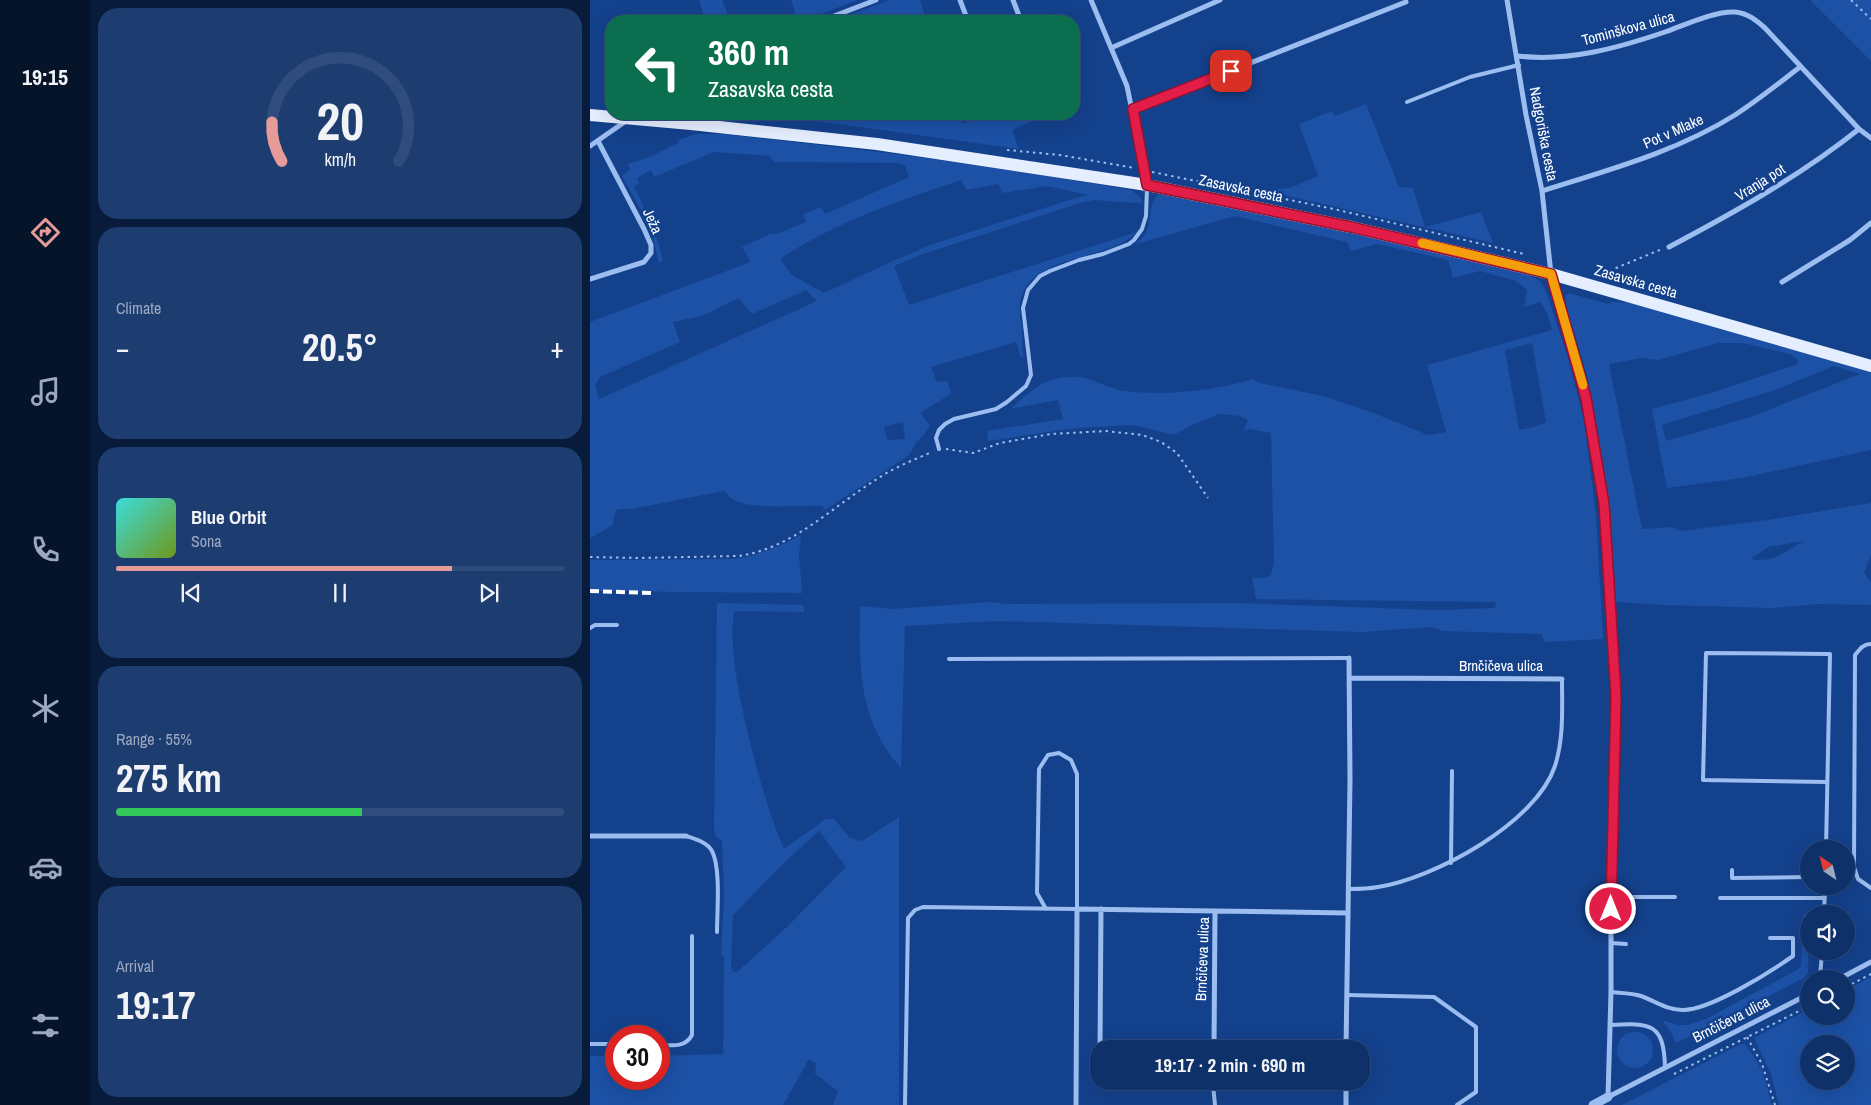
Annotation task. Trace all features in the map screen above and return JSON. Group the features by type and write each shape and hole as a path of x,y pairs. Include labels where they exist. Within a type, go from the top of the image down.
{"main road":[{"name":"Zasavska cesta","path":"590,115 605,115"},
{"name":"Zasavska cesta","path":"668,120 877,144 1147,185 1351,227 1551,274 1871,366"}],"street":[{"path":"837,15 876,0"},
{"path":"960,0 966,15"},
{"path":"1013,0 1019,15"},
{"path":"1091,0 1127,86 1147,185"},
{"path":"1111,48 1220,0"},
{"name":"Nadgoriška cesta","path":"1507,0 1518,56 1526,115 1542,191 1551,274"},
{"path":"1133,109 1406,2"},
{"name":"Tominškova ulica","path":"1518,56 1535,58 1560,57 1598,52 1725,13 1736,12 1746,14 1756,20 1858,129 1871,138"},
{"name":"Pot v Mlake","path":"1542,191 1643,158 1702,132 1734,115 1800,67"},
{"path":"590,146 627,120"},
{"name":"Vranja pot","path":"1669,247 1768,193 1832,150 1858,129"},
{"name":"Ježa","path":"590,279 644,262 651,253 651,245 644,229 598,141"},
{"path":"1782,282 1850,240 1871,223"},
{"path":"1551,274 1586,398 1604,504 1616,696 1611,858 1611,992 1608,1097"},
{"path":"1346,1040 1350,780 1349,658"},
{"name":"Brnčičeva ulica","path":"1350,678 1562,679"},
{"path":"590,836 686,836"},
{"path":"1076,1105 1077,909 1215,911"},
{"path":"1100,1040 1101,910"},
{"name":"Brnčičeva ulica","path":"1214,1040 1215,911 1348,913"},
{"path":"1855,970 1871,962"},
{"name":"Brnčičeva ulica","path":"1593,1105 1800,999"},
{"path":"1346,1090 1346,1105"}],"lane":[{"path":"1407,102 1470,77 1519,65"},
{"path":"939,449 936,438 939,430 945,424 954,419 996,409 1026,386 1031,375 1024,308 1028,290 1040,276 1050,271 1103,254 1129,244 1134,240 1142,230 1146,216 1147,185"},
{"path":"590,628 595,625 617,625"},
{"path":"1871,644 1866,644 1855,655 1854,867 1858,879 1871,888"},
{"path":"1826,840 1828,782 1830,654 1706,653 1703,780 1828,782"},
{"path":"949,659 1349,658"},
{"path":"1348,889 1378,887 1403,881 1451,863 1481,844 1527,809 1545,788 1555,766 1561,736 1562,679"},
{"path":"905,1105 908,918 915,910 923,907 1046,909 1077,909 1077,774 1071,760 1059,753 1048,755 1040,769 1037,893 1046,909"},
{"path":"1451,863 1452,771"},
{"path":"686,836 700,840 712,850 717,865 717,932"},
{"path":"1732,870 1732,878 1800,878"},
{"path":"1632,897 1675,897"},
{"path":"1720,898 1825,898 1825,905"},
{"path":"670,1045 689,1042 692,1035 692,936"},
{"path":"1611,992 1640,996 1661,1005 1682,1010 1710,1003 1768,973 1793,956 1793,938 1770,938"},
{"path":"1611,944 1626,944"},
{"path":"1347,995 1434,997 1476,1027 1476,1092 1457,1105"},
{"path":"1610,1025 1645,1024 1654,1030 1661,1039 1665,1068"},
{"path":"590,1044 605,1044"},
{"path":"1214,1090 1215,1105"}],"path":[{"path":"1851,0 1871,20"},
{"path":"1592,272 1604,275 1616,268 1669,247"},
{"path":"590,557 656,558 754,554 790,539 878,478 939,449 973,453 1000,444 1051,434 1106,431 1142,435 1161,442 1177,453 1208,498"},
{"path":"1855,982 1871,974"},
{"path":"1671,1076 1800,1011"},
{"path":"1742,1029 1762,1064 1775,1105"}],"shaded area":[{"path":"699,0 722,0 728,15 704,15"},
{"path":"791,0 858,0 818,15 796,15"},
{"path":"890,0 920,0 925,15 849,15"},
{"path":"1810,0 1871,0 1871,61"},
{"path":"1366,104 1399,187 1413,188 1425,227 1481,212 1493,243 1275,193 1271,189 1290,188 1318,176 1299,124 1332,111 1335,116"},
{"path":"806,120 961,120 962,124 974,120 1035,120 1012,130 1019,149"},
{"path":"696,134 723,134 888,153 1019,171 1131,190 1143,202 1095,200 1080,203 920,255 894,266 909,305 1137,232 1123,242 1107,249 1053,266 1038,275 1026,287 1020,303 1023,357 1021,358 1016,342 931,367 937,382 948,381 951,394 920,413 930,425 926,432 908,456 825,510 822,506 745,504 736,501 724,491 631,509 618,509 614,514 613,525 590,538 590,322 751,262 742,247 770,234 777,234 806,222 803,214 821,207 825,214 909,177 905,166 899,163 774,162 770,156 714,152 654,177 651,170 637,178 639,183 634,187 653,226 663,260 659,263 652,233 622,176 630,170 628,164 647,158 678,143 679,140","holes":["961,180 966,190 998,184 1003,193 1047,186 1088,195 930,245 824,293 792,275 780,259 845,223 891,204","806,290 817,301 599,399 595,386 600,377 680,342 673,322 702,316 739,298 752,314","903,422 905,439 887,440 884,427"]},
{"path":"1158,195 1166,195 1344,231 1528,274 1540,281 1546,291 1568,358 1584,420 1596,514 1603,639 1544,642 1542,634 1442,631 1432,627 1362,632 997,621 905,626 901,768 887,750 876,731 869,712 861,671 860,606 893,609 991,602 1005,604 1238,603 1437,610 1495,608 1496,602 1256,599 1252,578 1264,578 1271,575 1274,563 1271,433 1248,429 1243,432 1248,420 1240,416 1220,414 1192,425 1174,435 1133,425 1076,428 988,441 987,431 1063,419 1058,400 1010,409 1044,383 1055,379 1073,377 1089,379 1124,391 1156,393 1173,393 1222,387 1253,379 1260,383 1323,396 1371,412 1428,435 1446,432 1427,365 1552,330 1547,313 1540,302 1524,307 1527,290 1516,281 1480,271 1453,278 1448,260 1377,244 1351,251 1347,242 1235,216 1136,244 1147,230 1151,206","holes":["1532,343 1546,422 1519,430 1505,350"]},
{"path":"1569,293 1608,304 1612,302 1636,303 1871,371 1871,450 1742,478 1667,488 1652,409 1714,392 1798,364 1797,359 1790,354 1743,343 1718,343 1658,360 1641,358 1609,364 1642,529 1673,527 1680,531 1767,520 1871,503 1871,555 1864,573 1871,582 1871,605 1817,604 1772,608 1615,602 1600,458 1588,379 1565,301 1566,295","holes":["1834,366 1860,374 1750,417 1666,441 1662,425 1775,390","1804,541 1773,558 1751,559 1768,547"]},
{"path":"801,535 799,555 802,593 590,591 590,560 737,559 770,550"},
{"path":"717,603 803,605 804,612 734,611 733,654 740,697 762,788 784,849 826,819 834,819 850,838 862,841 899,817 899,1105 833,1105 838,1091 815,1074 816,1063 809,1059 783,1105 590,1105 590,1056 605,1056 605,1090 670,1090 670,1056 723,1054 724,956 721,955 724,898 722,841 716,837 714,828","holes":["819,831 846,867 788,926 737,972 733,972 731,968 733,915 788,859"]},
{"path":"1801,960 1808,960 1808,970 1800,970 1800,980 1680,1041 1675,1042 1662,1020 1678,1025 1688,1025 1706,1019 1797,970 1801,966"},
{"path":"1871,977 1871,1105 1779,1105 1771,1074 1754,1038 1800,1014 1800,1025 1855,1025 1855,985"},
{"path":"1635,1032 1642,1033 1648,1037 1652,1043 1652,1057 1648,1063 1642,1067 1635,1068 1628,1067 1622,1063 1618,1057 1617,1050 1618,1043 1622,1037 1628,1033"},
{"path":"1741,1044 1745,1044 1757,1061 1762,1071 1772,1105 1622,1105"}],"railway":[{"path":"590,591 652,593"}],"slow traffic":[{"path":"1422,243 1551,274 1583,385"}],"route":[{"path":"1231,71 1133,109 1147,185 1351,227 1551,274 1586,398 1604,504 1616,696 1611,909"}]}
